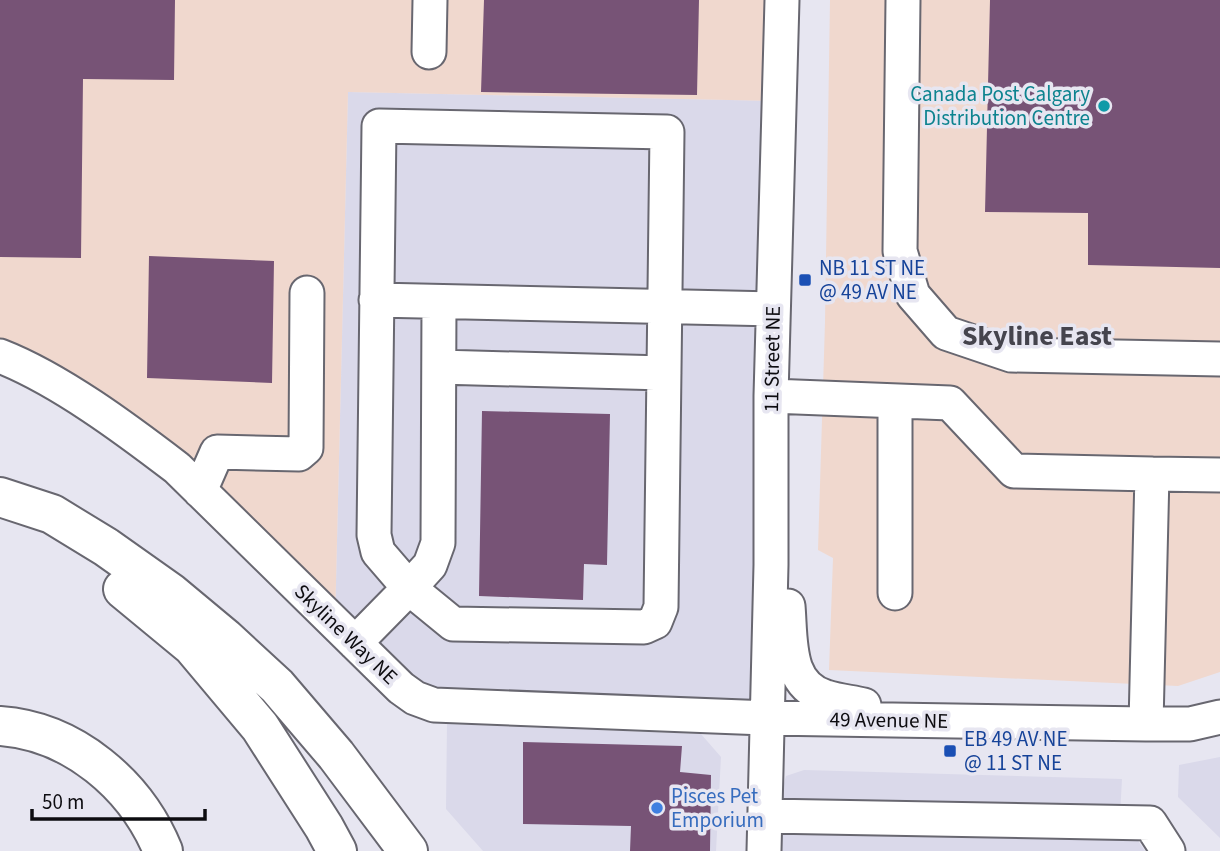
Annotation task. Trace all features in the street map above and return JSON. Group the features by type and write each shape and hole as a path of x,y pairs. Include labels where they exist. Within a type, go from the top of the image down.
{"highway":[{"path":"0,497 52,514 106,547 171,593 225,638 276,687 336,755 408,851"},
{"path":"0,503 61,540 191,646 260,727 337,851"},
{"path":"0,726 42,734 70,747 100,766 130,793 155,832 163,851"}],"street":[{"path":"429,52 430,0"},
{"name":"11 Street NE","path":"764,851 771,565 771,396 782,0"},
{"path":"903,0 900,251 913,295 946,333 1011,355 1220,359"},
{"path":"379,127 667,132 661,607 655,622 644,627 453,624 409,588 378,552 374,535 376,300 379,127"},
{"path":"200,491 216,452 299,454 306,448 307,293"},
{"path":"376,300 773,309"},
{"path":"355,643 430,565 438,543 439,302"},
{"name":"Skyline Way NE","path":"0,356 45,378 140,440 177,468 401,688 415,698 434,705 767,718"},
{"path":"439,367 664,373"},
{"path":"771,396 950,403 1014,471 1220,475"},
{"path":"895,401 895,593"},
{"path":"1146,724 1152,474"},
{"path":"771,565 786,594 794,669 803,682 822,696 942,721"},
{"name":"49 Avenue NE","path":"767,718 1190,724 1220,717"},
{"path":"766,816 1150,823 1168,851"}],"shaded area":[{"path":"0,0 782,0 779,101 348,92 335,623 177,468 0,356"},
{"path":"830,0 1220,0 1220,672 1178,686 829,670 833,558 818,550"},
{"path":"348,92 779,101 767,718 434,705 335,623"},
{"path":"447,724 701,734 721,757 716,851 483,851 446,809"},
{"path":"1220,757 1220,838 1178,797 1179,765"},
{"path":"804,770 1122,779 1120,815 1145,851 779,851 780,797 786,776"}],"building":[{"path":"0,0 175,0 174,80 83,79 81,258 0,257"},
{"path":"484,0 699,0 697,95 481,92"},
{"name":"Canada Post Calgary Distribution Centre","path":"990,0 1220,0 1220,268 1088,265 1088,213 985,212"},
{"path":"149,256 274,261 272,383 147,378"},
{"path":"482,411 610,414 607,565 584,564 583,600 479,596"},
{"path":"523,742 682,746 680,772 711,775 710,851 630,851 631,826 523,824"}],"place":[{"name":"Canada Post Calgary Distribution Centre","path":"1104,106"},
{"name":"NB 11 ST NE @ 49 AV NE","path":"805,280"},
{"name":"EB 49 AV NE @ 11 ST NE","path":"950,751"},
{"name":"Pisces Pet Emporium","path":"657,808"}],"district":[{"name":"Skyline East","path":"1037,336"}]}
